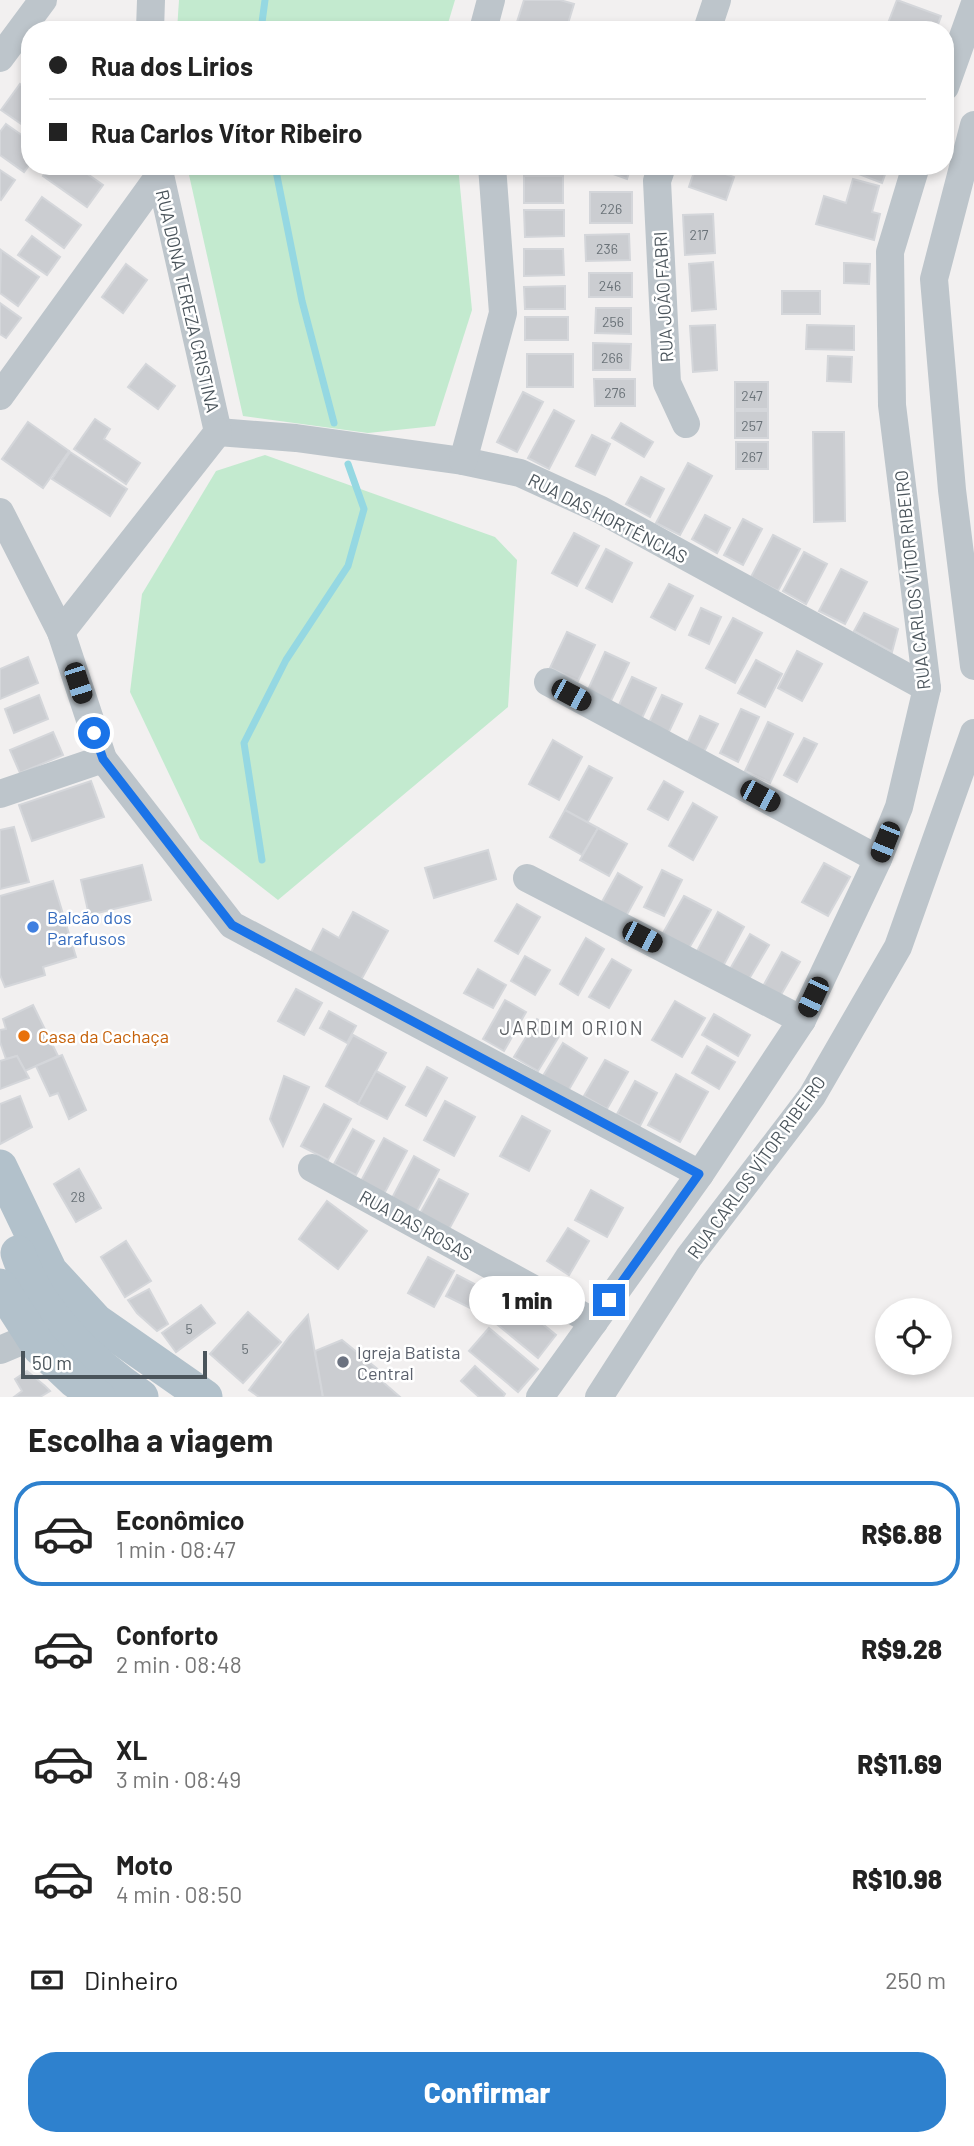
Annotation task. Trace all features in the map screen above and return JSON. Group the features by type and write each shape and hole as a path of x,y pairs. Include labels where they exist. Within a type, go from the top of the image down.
{"main road":[{"path":"0,1167 50,1271 96,1321 205,1397"},
{"path":"0,1200 22,1266 51,1314 102,1385 181,1397"},
{"path":"0,1286 24,1345 102,1385 141,1397"}],"street":[{"path":"27,21 43,0"},
{"path":"151,21 152,0"},
{"path":"485,21 491,0"},
{"path":"710,21 717,0"},
{"path":"954,62 974,6"},
{"path":"0,58 21,30"},
{"path":"974,125 934,279 952,490 974,666"},
{"path":"0,396 156,175"},
{"name":"RUA DONA TEREZA CRISTINA","path":"61,632 218,432 160,175"},
{"path":"463,461 503,313 493,175"},
{"name":"RUA JOÃO FABRI","path":"659,175 657,181 667,383 686,424"},
{"name":"RUA CARLOS VÍTOR RIBEIRO","path":"540,1397 699,1174 802,1020 878,859 899,807 927,688 892,405 890,252 913,175"},
{"name":"RUA DAS HORTÊNCIAS","path":"218,432 296,438 463,461 520,474 601,510 927,688"},
{"path":"0,512 61,632 103,759 232,925 699,1174"},
{"path":"548,682 878,859"},
{"name":"RUA CARLOS VÍTOR RIBEIRO","path":"599,1397 689,1257 812,1096 898,947 974,733"},
{"path":"0,794 103,759"},
{"path":"527,878 802,1020"},
{"name":"RUA DAS ROSAS","path":"312,1168 594,1322"}],"green space":[{"path":"179,0 455,0 449,21 178,21"},
{"path":"189,175 459,175 472,310 435,426 368,433 243,416"},
{"path":"265,455 495,537 517,560 508,707 278,900 200,839 130,692 142,594 216,471"}],"building":[{"path":"524,0 560,0 574,4 569,21 517,21"},
{"path":"897,0 941,16 939,21 889,21"},
{"path":"20,84 21,85 21,124 1,110"},
{"path":"6,124 21,135 21,170 0,155 0,132"},
{"path":"0,170 15,180 1,200 0,199"},
{"path":"89,175 103,185 87,207 43,176"},
{"path":"693,175 734,177 726,200 689,187"},
{"path":"861,175 885,175 882,183"},
{"path":"524,176 563,176 563,203 524,203"},
{"path":"853,179 879,186 872,212 880,214 874,240 816,224 824,196 846,203"},
{"path":"590,192 632,192 632,223 590,223"},
{"path":"42,197 81,225 64,248 26,220"},
{"path":"524,210 564,210 564,236 525,237"},
{"path":"713,214 715,253 685,255 683,215"},
{"path":"629,234 630,260 586,261 585,235"},
{"path":"32,236 60,257 47,275 18,255"},
{"path":"524,249 563,249 564,275 524,276"},
{"path":"1,250 39,277 18,306 0,293"},
{"path":"713,262 716,309 692,311 689,264"},
{"path":"844,263 870,264 869,284 844,283"},
{"path":"126,264 147,280 123,313 102,297"},
{"path":"589,273 632,273 632,297 589,297"},
{"path":"565,286 565,309 525,309 524,287"},
{"path":"782,291 820,291 820,314 782,314"},
{"path":"0,303 21,318 6,338 0,334"},
{"path":"596,308 631,308 631,334 595,333"},
{"path":"525,317 568,317 568,340 525,340"},
{"path":"715,325 717,370 693,372 690,326"},
{"path":"807,325 854,326 854,350 806,349"},
{"path":"593,343 631,344 630,370 593,370"},
{"path":"527,354 573,354 573,387 527,387"},
{"path":"828,356 852,357 851,382 827,381"},
{"path":"146,364 175,386 158,409 128,387"},
{"path":"594,379 635,379 635,406 595,406"},
{"path":"735,382 768,382 768,409 735,409"},
{"path":"523,392 543,402 517,452 497,442"},
{"path":"554,410 574,421 549,469 528,458"},
{"path":"735,411 768,411 768,438 735,438"},
{"path":"95,419 110,429 104,439 140,463 126,484 74,449"},
{"path":"28,422 69,451 43,488 2,459"},
{"path":"621,423 653,442 644,457 612,438"},
{"path":"813,432 844,432 845,521 814,522"},
{"path":"592,435 610,444 595,475 576,466"},
{"path":"736,442 768,442 768,469 736,469"},
{"path":"70,452 127,489 110,516 52,479"},
{"path":"688,463 712,476 680,535 656,523"},
{"path":"641,477 664,489 650,517 626,504"},
{"path":"705,515 730,528 717,553 692,539"},
{"path":"743,519 762,529 743,565 724,555"},
{"path":"574,533 599,546 577,586 552,573"},
{"path":"773,535 800,549 778,591 751,577"},
{"path":"606,549 632,563 612,602 586,588"},
{"path":"804,552 827,564 806,604 783,591"},
{"path":"841,569 867,582 845,624 819,611"},
{"path":"669,584 693,596 675,630 651,617"},
{"path":"701,608 721,617 709,644 689,635"},
{"path":"864,613 898,629 892,652 854,631"},
{"path":"733,618 762,633 735,683 706,668"},
{"path":"567,632 595,645 578,681 550,668"},
{"path":"797,651 822,664 802,701 778,688"},
{"path":"605,652 629,663 610,703 587,692"},
{"path":"28,657 38,683 0,699 0,669"},
{"path":"756,660 782,674 765,707 738,693"},
{"path":"632,677 656,688 642,718 618,707"},
{"path":"39,695 48,719 14,733 5,709"},
{"path":"662,695 682,704 666,738 646,729"},
{"path":"741,709 759,717 738,762 720,753"},
{"path":"700,716 718,724 703,754 686,746"},
{"path":"768,722 793,734 770,783 745,771"},
{"path":"53,732 63,755 20,773 10,750"},
{"path":"804,738 817,744 797,782 784,775"},
{"path":"553,740 582,757 559,800 529,784"},
{"path":"589,766 612,778 587,823 565,810"},
{"path":"91,781 104,817 32,841 19,805"},
{"path":"664,781 683,792 668,820 648,809"},
{"path":"693,803 717,817 693,860 669,846"},
{"path":"565,810 598,828 582,855 550,837"},
{"path":"14,827 29,882 0,889 0,830"},
{"path":"598,828 627,844 609,876 580,860"},
{"path":"488,850 496,879 434,898 425,868"},
{"path":"824,863 850,877 828,916 802,902"},
{"path":"142,865 151,900 89,915 81,880"},
{"path":"662,870 682,880 664,916 644,907"},
{"path":"618,873 642,887 626,916 602,902"},
{"name":"Balcão dos Parafusos","path":"53,881 76,957 43,967 45,975 5,987 0,975 0,896"},
{"path":"684,896 711,910 688,950 662,935"},
{"path":"517,904 540,917 518,954 495,941"},
{"path":"353,912 388,931 361,980 310,954 323,929 339,938"},
{"path":"718,912 744,927 722,968 696,953"},
{"path":"750,934 769,945 749,979 730,969"},
{"path":"586,938 604,949 578,995 560,984"},
{"path":"782,952 800,962 778,1000 761,990"},
{"path":"525,956 550,970 535,995 511,981"},
{"path":"612,959 631,970 609,1008 589,997"},
{"path":"478,969 506,985 493,1008 464,993"},
{"path":"296,989 322,1003 304,1035 278,1021"},
{"path":"505,1000 526,1012 504,1051 483,1039"},
{"path":"675,1001 705,1018 682,1057 652,1040"},
{"name":"Casa da Cachaça","path":"33,1005 58,1056 25,1071 17,1056 6,1059 0,1042 0,1030 6,1029 3,1019"},
{"path":"329,1011 356,1026 347,1043 320,1028"},
{"path":"714,1014 750,1035 738,1056 702,1035"},
{"path":"537,1019 561,1033 538,1071 514,1057"},
{"path":"353,1035 386,1053 358,1104 326,1086"},
{"path":"563,1043 587,1058 568,1091 543,1076"},
{"path":"707,1046 735,1062 719,1089 692,1073"},
{"path":"62,1055 86,1110 69,1119 58,1093 50,1096 36,1066"},
{"path":"17,1056 29,1078 0,1089 0,1061"},
{"path":"605,1060 628,1072 607,1109 584,1096"},
{"path":"427,1067 447,1078 426,1116 406,1105"},
{"path":"376,1071 405,1087 387,1119 358,1104"},
{"path":"676,1074 708,1092 680,1142 648,1125"},
{"path":"284,1076 309,1087 283,1146 270,1119"},
{"path":"635,1081 657,1093 640,1126 617,1114"},
{"path":"20,1096 32,1127 0,1144 0,1104"},
{"path":"445,1101 475,1117 454,1156 424,1140"},
{"path":"324,1104 351,1119 328,1160 301,1146"},
{"path":"522,1116 550,1131 529,1171 500,1156"},
{"path":"353,1129 374,1141 356,1175 334,1164"},
{"path":"384,1138 407,1151 384,1194 361,1181"},
{"path":"414,1156 439,1170 417,1211 392,1198"},
{"path":"79,1169 101,1208 76,1222 54,1184"},
{"path":"439,1179 468,1194 447,1233 418,1217"},
{"path":"591,1190 623,1208 607,1237 575,1220"},
{"path":"327,1201 367,1231 338,1269 299,1239"},
{"path":"568,1228 589,1241 569,1275 547,1261"},
{"path":"126,1241 151,1281 125,1297 101,1257"},
{"path":"428,1257 454,1271 434,1307 408,1293"},
{"path":"457,1275 484,1289 474,1310 446,1296"},
{"path":"149,1289 168,1324 157,1331 137,1313 128,1300"},
{"path":"511,1298 556,1335 538,1358 493,1321"},
{"path":"201,1305 215,1323 176,1352 162,1333"},
{"path":"248,1312 281,1342 243,1383 210,1354"},
{"path":"308,1315 323,1397 259,1397 249,1390"},
{"path":"489,1328 538,1369 518,1392 469,1351"},
{"name":"Igreja Batista Central","path":"342,1340 381,1372 377,1377 400,1397 323,1397 315,1351"},
{"path":"475,1366 505,1394 503,1397 479,1397 461,1381"},
{"path":"27,1371 50,1391 40,1397 14,1397 22,1391 15,1379"}],"waterway":[{"path":"262,21 265,0"},
{"path":"277,175 302,301 334,423"},
{"path":"262,860 244,743 286,660 348,566 364,509 348,464"}],"place":[{"name":"Balcão dos Parafusos","path":"33,927"},
{"name":"Casa da Cachaça","path":"24,1036"},
{"name":"Igreja Batista Central","path":"343,1362"}],"district":[{"name":"JARDIM ORION","path":"572,1027"}],"route":[{"path":"94,733 103,759 232,925 699,1174 609,1300"}]}
